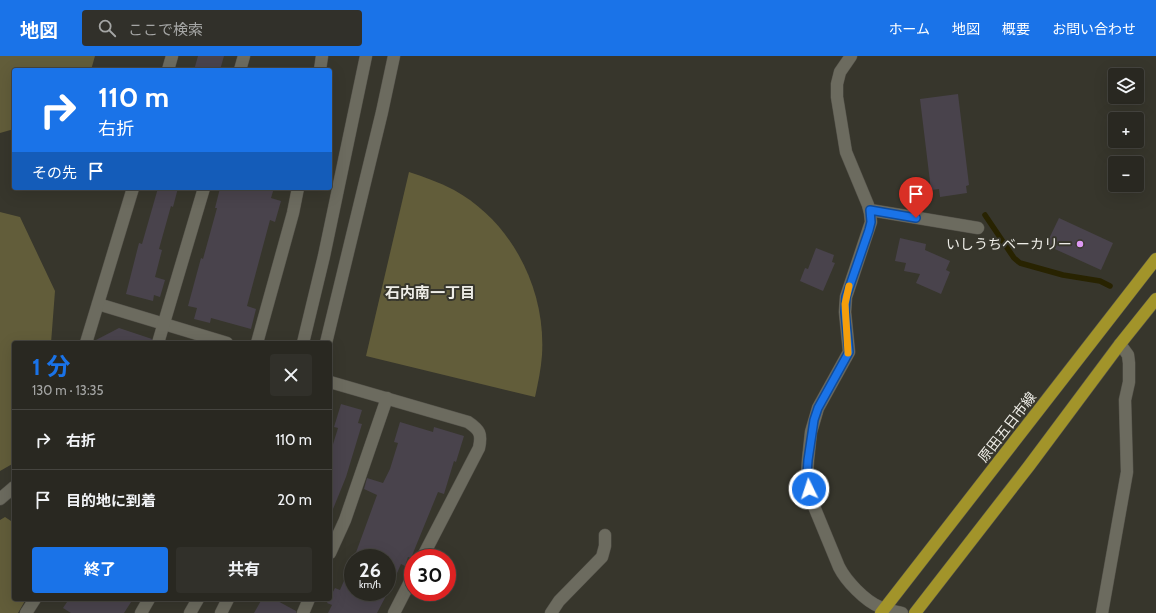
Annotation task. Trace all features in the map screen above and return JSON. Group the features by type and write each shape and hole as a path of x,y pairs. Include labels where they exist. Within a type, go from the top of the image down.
{"main road":[{"name":"原田五日市線","path":"883,611 1156,259"},
{"path":"915,613 1030,466 1120,344 1156,299"}],"street":[{"path":"169,68 172,56"},
{"path":"241,68 244,56"},
{"path":"320,68 322,56"},
{"path":"303,341 324,256 366,56"},
{"path":"326,341 382,112 394,56"},
{"path":"851,56 840,72 837,84 837,97 846,152 870,210 871,222 846,297 845,312 849,352 821,403 814,420 807,475 809,489 844,577 866,598 883,611 902,613"},
{"path":"87,341 132,190"},
{"path":"159,341 203,190"},
{"path":"258,341 293,213 298,190"},
{"path":"870,210 978,228"},
{"path":"98,304 220,341"},
{"path":"1102,613 1127,472 1125,400 1129,382 1129,362 1128,355 1120,344"},
{"path":"332,383 468,422 477,428 481,438 479,448 427,549"},
{"path":"332,550 346,520 388,398"},
{"path":"0,499 12,488"},
{"path":"551,613 559,600 602,557 605,546 605,535"},
{"path":"394,613 404,594"},
{"path":"26,613 34,601"},
{"path":"141,613 148,601"},
{"path":"190,613 197,601"},
{"path":"221,613 227,601"},
{"path":"303,613 308,601"}],"shaded area":[{"path":"0,56 95,56 92,68 12,68 12,130 0,133"},
{"path":"409,172 448,187 475,204 493,220 508,239 521,260 531,282 538,306 542,330 542,360 535,397 366,356"},
{"path":"0,212 20,217 55,291 51,341 12,341 12,464 0,471"},
{"path":"5,517 12,522 12,601 25,601 18,613 0,613 0,520"}],"building":[{"path":"198,56 224,56 221,68 195,68"},
{"path":"958,94 969,185 966,186 967,193 940,197 939,189 931,190 920,99"},
{"path":"157,190 177,190 173,207 171,206 159,249 162,250 155,277 165,280 160,297 154,295 153,301 126,294 139,243 142,244"},
{"path":"220,190 273,190 271,198 281,201 275,222 270,220 247,306 256,309 251,329 211,318 210,323 194,319 197,308 188,306 217,208 215,208"},
{"name":"いしうちベーカリー","path":"1059,218 1113,243 1101,270 1046,245"},
{"path":"900,238 926,244 925,250 950,261 946,270 950,272 941,294 916,283 920,274 904,271 906,263 895,261"},
{"path":"816,248 834,255 832,262 835,263 823,291 800,281 805,268 808,269"},
{"path":"119,328 152,339 152,341 94,341"},
{"path":"341,404 362,410 358,423 362,424 346,477 332,512 332,448 338,428 334,427"},
{"path":"400,422 433,432 434,427 464,436 456,462 454,461 444,494 438,492 415,549 404,549 404,566 401,564 396,575 396,549 357,549 377,495 364,489 367,478 383,483 390,469 398,443 394,442"},
{"path":"344,581 344,601 383,601 377,613 328,613 332,605 327,603 328,601 332,601 332,594 335,588 340,590"},
{"path":"68,601 132,601 124,613 71,613 63,608"},
{"path":"261,601 278,601 296,611 296,613 254,613"}],"waterway":[{"path":"985,215 1014,258 1020,263 1063,275 1100,281 1110,286"}],"slow traffic":[{"path":"848,353 845,304 849,286"}],"place":[{"name":"いしうちベーカリー","path":"1080,244"}],"district":[{"name":"石内南一丁目","path":"430,293"}],"route":[{"path":"809,489 807,475 811,432 818,408 849,352 845,312 846,297 869,230 871,222 870,210 916,218"}]}
